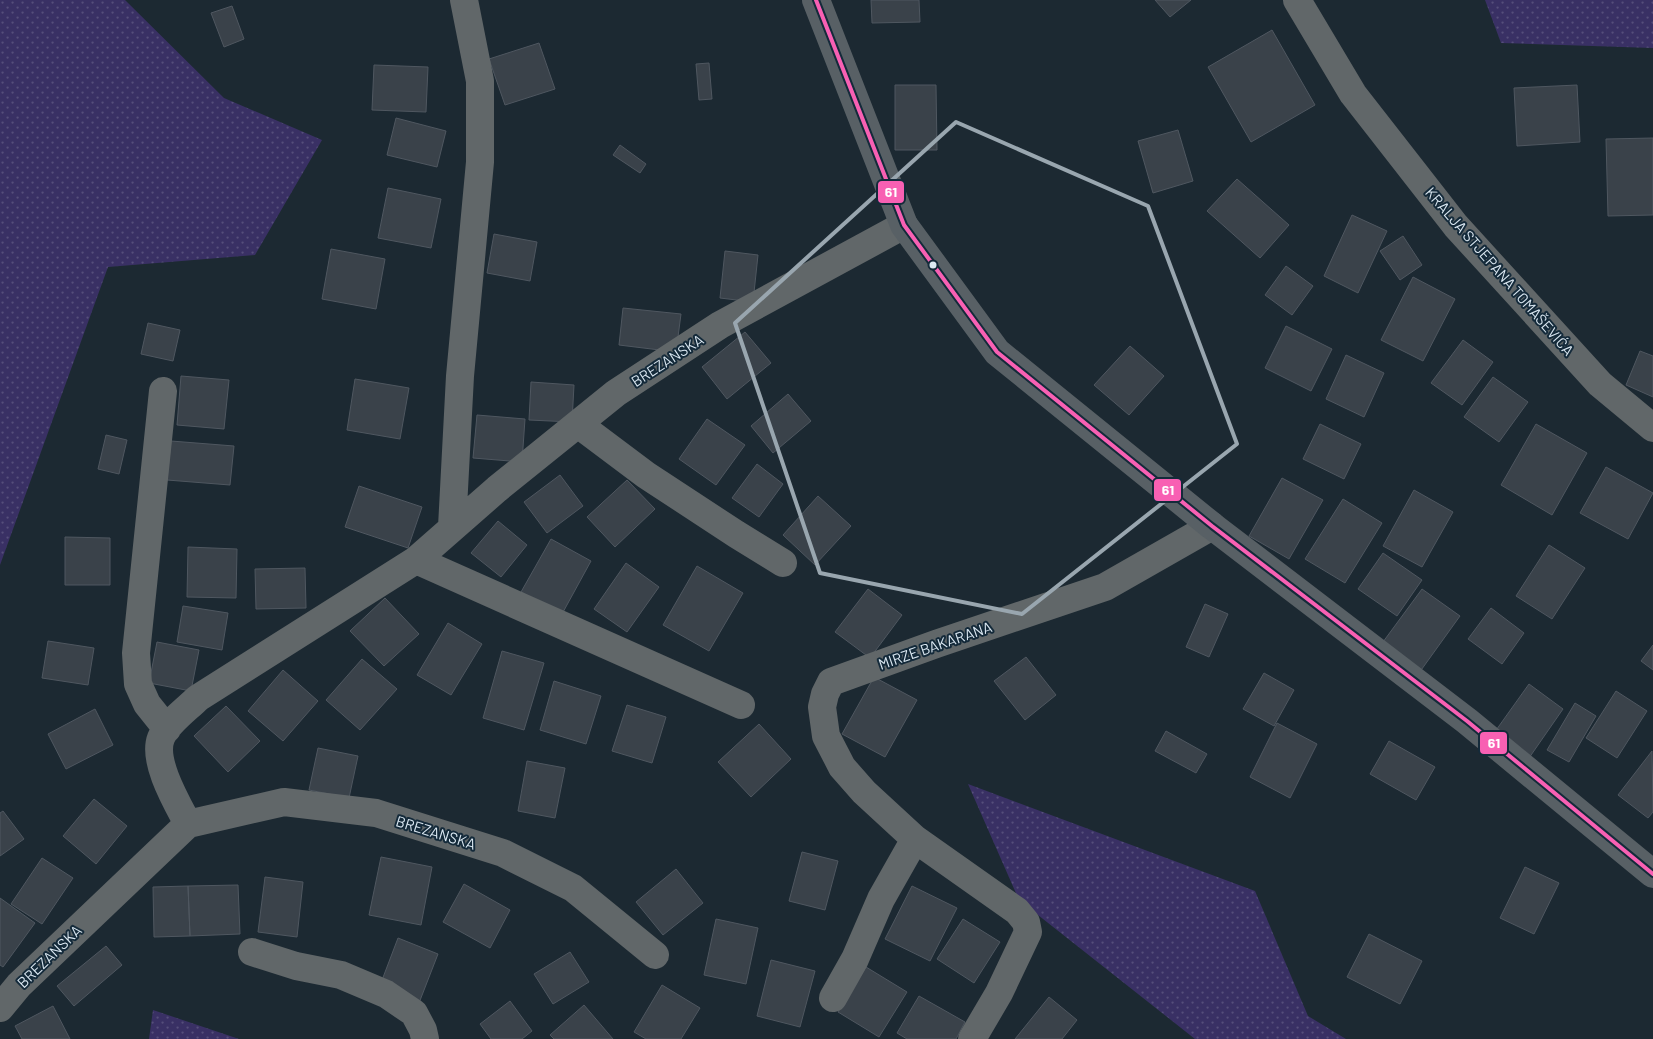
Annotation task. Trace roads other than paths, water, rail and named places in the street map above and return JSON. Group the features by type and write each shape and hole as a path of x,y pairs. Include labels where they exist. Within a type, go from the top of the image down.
{"street":[{"path":"452,527 460,376 480,162 480,81 464,0"},
{"path":"816,0 904,225 996,352 1212,526 1467,721 1653,874"},
{"name":"KRALJA STJEPANA TOMAŠEVIĆA","path":"1297,0 1353,94 1456,226 1600,384 1653,428"},
{"name":"BREZANSKA","path":"188,824 169,788 160,759 161,738 174,720 198,698 416,560 452,527 616,393 720,325 904,225"},
{"path":"163,391 136,653 138,684 147,704 167,729"},
{"path":"578,424 646,475 783,563"},
{"name":"MIRZE BAKARANA","path":"972,1039 1000,994 1028,932 1026,922 1017,911 915,839 864,792 842,767 826,736 822,707 825,694 831,682 936,644 1105,588 1212,526"},
{"path":"416,560 742,705"},
{"name":"BREZANSKA","path":"0,1008 18,985 188,824 284,802 376,813 503,853 573,888 655,955"},
{"path":"833,998 855,959 881,899 915,839"},
{"path":"252,952 296,966 341,975 386,994 414,1013 424,1030 425,1039"}]}
